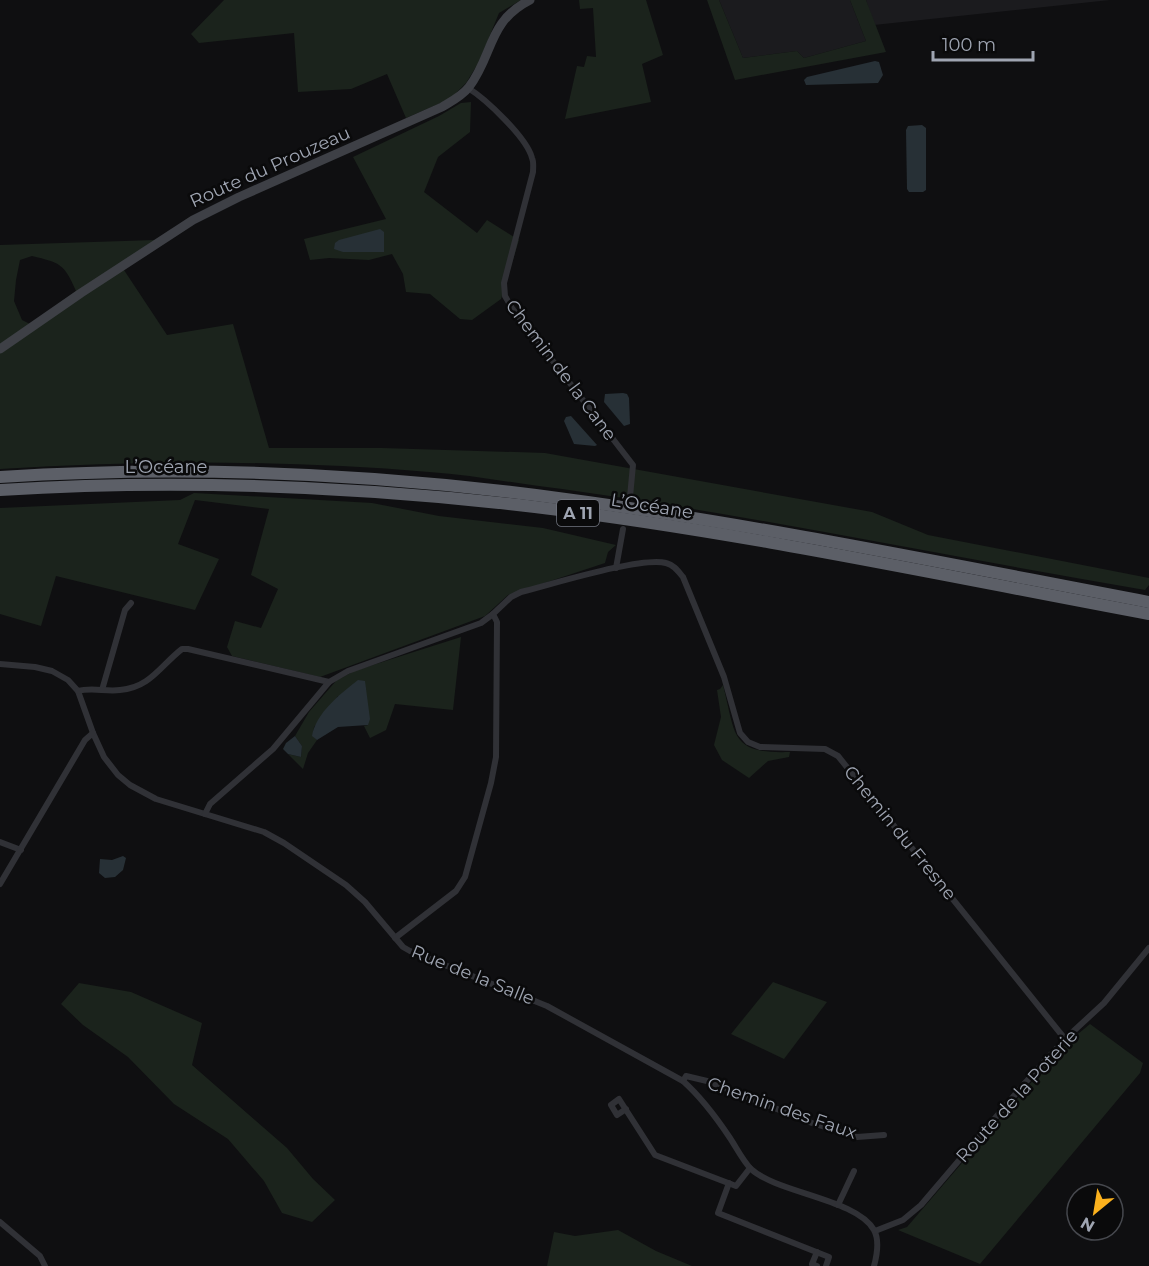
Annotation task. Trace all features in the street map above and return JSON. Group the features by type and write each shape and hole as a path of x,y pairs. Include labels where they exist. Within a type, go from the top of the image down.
{"highway":[{"name":"L’Océane","path":"0,477 126,473 247,474 349,478 507,491 743,526 1149,602"},
{"name":"L’Océane","path":"0,489 124,485 242,486 351,490 484,501 717,534 1149,614"}],"street":[{"name":"Route du Prouzeau","path":"0,349 193,220 460,97 478,72 492,37 500,24 510,13 530,0"},
{"name":"Chemin de la Cane","path":"468,88 496,109 533,158 533,172 504,283 505,296 512,309 633,465 630,497"},
{"path":"616,568 623,530"},
{"name":"Chemin du Fresne","path":"329,682 348,671 481,623 511,597 521,592 616,568 658,561 669,563 683,577 724,677 740,734 748,742 760,747 825,749 838,756 1065,1039"},
{"path":"102,690 125,610 131,603"},
{"path":"395,938 456,891 465,877 496,757 497,622 493,614"},
{"path":"0,664 52,671 68,680 78,691 86,688 121,690 144,683 156,675 182,649 188,649 329,682 273,749 210,804 205,814"},
{"name":"Rue de la Salle","path":"78,691 93,733 108,765 130,785 156,799 264,832 346,885 365,902 403,946 418,955 547,1006 682,1081 701,1098 750,1168 763,1176 838,1205 862,1217 875,1231"},
{"path":"0,884 85,740 93,733"},
{"path":"0,842 21,850"},
{"name":"Route de la Poterie","path":"875,1231 903,1220 921,1205 1065,1039 1104,1004 1149,948"},
{"name":"Chemin des Faux","path":"682,1081 686,1076 707,1081 812,1123 857,1137 884,1135"},
{"path":"626,1109 655,1155 736,1186 750,1168"},
{"path":"838,1205 854,1171"},
{"path":"729,1183 718,1213 829,1257 826,1266"},
{"path":"0,1222 40,1256 45,1266"},
{"path":"874,1266 877,1252 875,1231"},
{"path":"817,1252 812,1264 817,1266"}],"shaded area":[{"path":"224,0 521,0 499,13 479,62 466,83 450,99 406,118 387,74 351,89 298,92 294,33 199,43 191,34"},
{"path":"579,0 646,0 663,55 642,64 651,102 565,119 577,66 584,67 587,56 596,57 593,8 580,9"},
{"path":"707,0 719,0 743,58 797,51 804,58 866,41 850,0 866,0 886,52 735,80"},
{"path":"719,0 850,0 866,41 804,58 797,51 743,58"},
{"path":"866,0 1110,0 874,25"},
{"path":"879,62 883,75 878,83 806,85 804,80 807,77"},
{"path":"471,102 470,132 438,157 424,192 477,233 487,220 519,240 501,299 472,320 460,319 430,294 406,292 403,274 392,254 369,260 329,258 310,260 304,239 386,219 353,157 461,103"},
{"path":"922,125 926,128 926,190 909,192 907,189 906,130 908,126"},
{"path":"380,229 384,232 384,252 343,252 334,249 335,243 339,240"},
{"path":"155,240 120,264 167,335 233,324 269,448 382,448 545,453 872,512 928,535 1149,578 1149,585 1145,590 781,524 446,473 268,463 107,464 0,469 0,245","holes":["32,256 55,263 64,269 76,291 30,324 22,320 14,301 20,260"]},
{"path":"623,393 629,398 630,424 624,426 604,402 605,394"},
{"path":"571,416 597,445 574,444 564,421 566,417"},
{"path":"194,493 372,503 439,516 543,528 616,545 608,552 605,563 508,595 485,616 320,677 232,656 227,647 235,621 261,628 278,589 251,575 269,509 195,500 178,544 219,559 195,610 56,576 41,626 0,614 0,508 180,500"},
{"path":"461,637 453,710 395,704 386,730 370,738 364,726 368,725 338,696 314,727 313,736 317,740 308,753 303,769 288,754 301,757 302,746 295,736 309,712 336,681 354,671"},
{"path":"358,680 365,681 370,719 368,725 338,727 317,740 312,736 318,720 337,698"},
{"path":"723,685 734,729 739,738 756,750 790,752 789,757 768,761 749,778 722,760 714,745 721,717 717,690"},
{"path":"295,736 302,746 301,757 288,754 283,749 286,743"},
{"path":"123,856 126,858 123,870 115,877 105,878 99,873 100,859 112,860"},
{"path":"773,982 827,1002 784,1059 731,1034"},
{"path":"79,983 131,992 202,1023 192,1065 287,1148 313,1179 335,1200 312,1222 282,1213 264,1181 228,1139 174,1104 128,1057 83,1025 61,1004"},
{"path":"1090,1024 1143,1063 1140,1073 980,1264 898,1230 907,1227 1060,1049"},
{"path":"618,1230 656,1251 692,1266 547,1266 554,1232 575,1236"}]}
